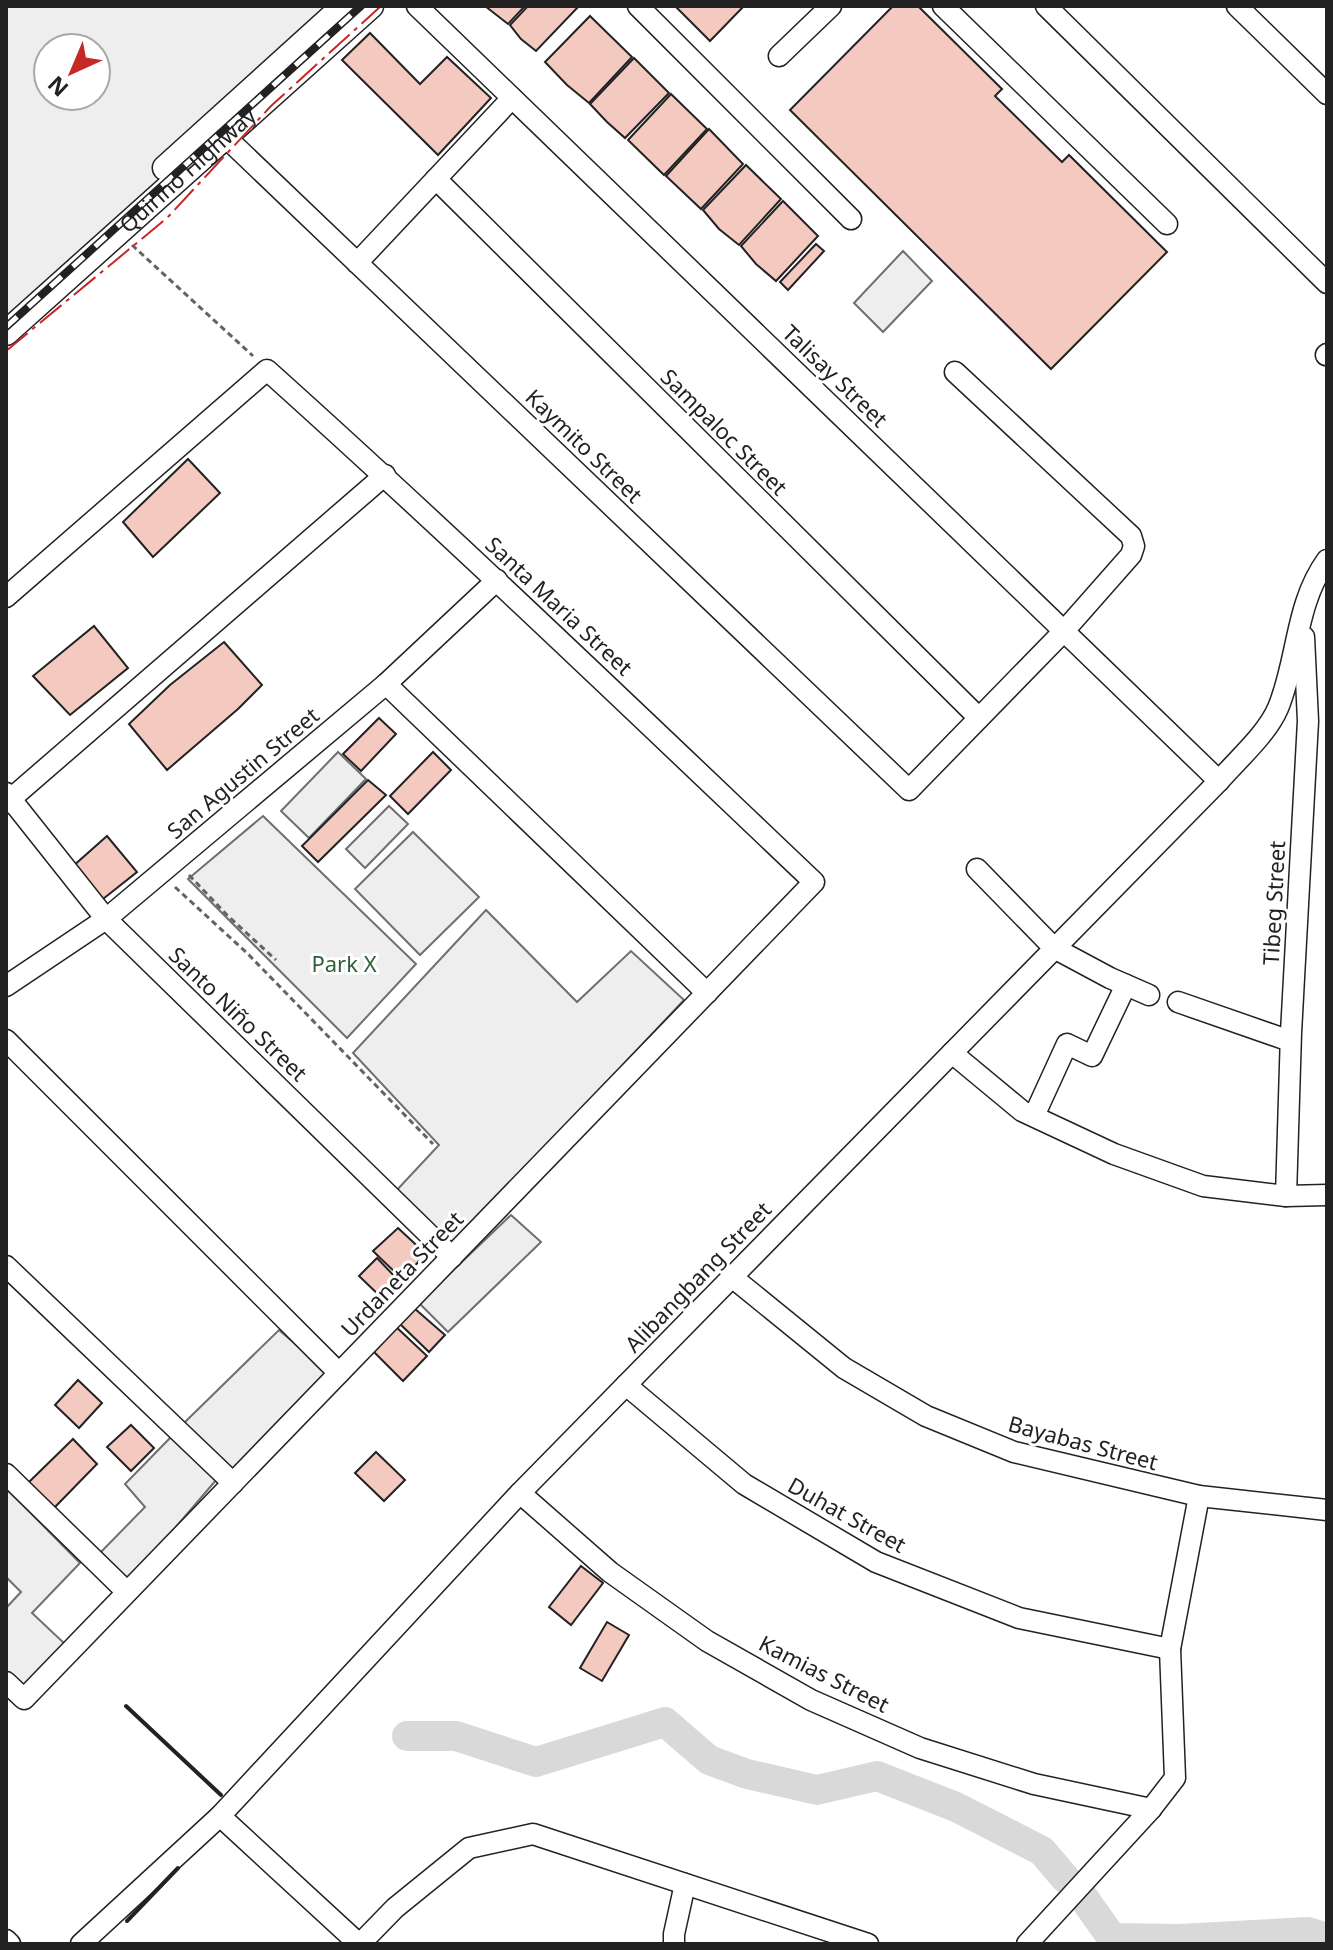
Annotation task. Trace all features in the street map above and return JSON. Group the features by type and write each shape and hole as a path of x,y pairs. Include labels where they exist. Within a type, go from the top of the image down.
{"main road":[{"name":"Quirino Highway","path":"6,333 344,6"},
{"name":"Quirino Highway","path":"219,130 371,6"},
{"name":"Quirino Highway","path":"6,311 117,224"}],"street":[{"name":"Talisay Street","path":"417,6 1219,781"},
{"path":"638,6 851,219"},
{"path":"779,56 831,6"},
{"path":"943,6 1167,224"},
{"path":"1046,6 1327,283"},
{"path":"1237,6 1327,94"},
{"path":"357,263 512,98"},
{"name":"Kaymito Street","path":"219,130 909,790 979,718"},
{"name":"Sampaloc Street","path":"436,179 979,718"},
{"path":"6,597 267,370"},
{"name":"Santa Maria Street","path":"267,370 385,475 814,882"},
{"path":"955,372 1131,536 1134,546 1131,555 1064,631 979,718"},
{"path":"8,798 385,475"},
{"name":"Alibangbang Street","path":"81,1944 220,1816 520,1493 1219,781 1268,725 1277,709 1303,613 1316,576 1327,560"},
{"name":"San Agustin Street","path":"6,986 106,919 386,684 497,580"},
{"name":"Tibeg Street","path":"1286,1196 1290,1041 1308,721 1303,613"},
{"path":"386,684 707,993"},
{"name":"Santo Niño Street","path":"8,798 106,919 452,1257"},
{"path":"977,869 1054,948 1149,995"},
{"name":"Urdaneta Street","path":"6,1682 24,1699 814,882"},
{"path":"1034,1116 1067,1044 1092,1056 1126,985"},
{"path":"1178,1002 1290,1041"},
{"path":"6,1040 339,1373"},
{"path":"952,1053 1022,1111 1114,1154 1203,1186 1286,1196 1327,1195"},
{"path":"6,1266 233,1483"},
{"name":"Bayabas Street","path":"732,1277 844,1368 926,1416 1014,1452 1199,1496 1327,1510"},
{"name":"Duhat Street","path":"626,1385 744,1484 876,1562 1019,1618 1170,1649"},
{"path":"6,1474 127,1592"},
{"name":"Kamias Street","path":"520,1493 610,1572 707,1641 811,1700 920,1748 1034,1784 1151,1809"},
{"path":"1027,1944 1151,1809 1175,1778 1170,1649 1199,1496"},
{"path":"220,1816 359,1944 395,1908 469,1848 533,1834 868,1944"},
{"path":"674,1944 685,1884"},
{"path":"6,1940 10,1944"}],"path":[{"path":"140,252 267,370"},
{"path":"168,867 276,960"},
{"path":"168,867 433,1144"}],"green space":[{"path":"6,6 355,6 6,320"},
{"path":"903,251 932,281 883,332 854,303"},
{"path":"338,752 366,779 309,838 281,811"},
{"path":"389,806 408,824 365,868 346,849"},
{"name":"Park X","path":"263,816 416,964 347,1038 188,879"},
{"path":"413,832 479,897 420,955 355,889"},
{"path":"486,910 577,1002 631,951 684,1000 450,1248 395,1192 439,1145 353,1053"},
{"path":"511,1215 541,1242 448,1332 419,1303"},
{"path":"279,1330 329,1373 234,1470 184,1423"},
{"path":"172,1436 217,1479 127,1584 98,1555 145,1507 125,1484"},
{"path":"6,1488 80,1563 32,1613 65,1644 23,1691 6,1674 6,1608 21,1592 6,1577"}],"building":[{"path":"485,6 525,6 508,24"},
{"path":"528,6 579,6 536,51 510,25"},
{"path":"675,6 744,6 710,41"},
{"path":"893,6 918,6 1002,89 995,96 1062,162 1069,155 1167,252 1051,369 790,110"},
{"path":"590,16 632,57 589,103 545,62"},
{"path":"370,33 420,84 447,57 491,98 438,155 342,60"},
{"path":"634,58 669,93 625,138 590,104"},
{"path":"671,94 707,129 664,175 628,140"},
{"path":"709,129 743,164 701,209 666,176"},
{"path":"746,165 781,199 739,245 719,229 703,210"},
{"path":"783,201 818,236 776,281 741,246"},
{"path":"816,244 824,251 788,290 780,282"},
{"path":"188,459 220,493 153,557 123,522"},
{"path":"94,626 128,668 70,715 33,676"},
{"path":"224,642 262,685 167,770 129,724 170,685"},
{"path":"379,718 396,734 361,771 343,754"},
{"path":"433,752 451,770 408,814 390,796"},
{"path":"368,780 386,795 318,862 302,846"},
{"path":"107,836 137,872 103,899 72,867"},
{"path":"398,1228 426,1254 402,1279 373,1251"},
{"path":"377,1258 399,1281 383,1299 359,1276"},
{"path":"414,1308 445,1335 429,1352 398,1322"},
{"path":"393,1324 427,1356 403,1381 370,1348"},
{"path":"78,1380 102,1403 79,1428 55,1405"},
{"path":"131,1425 154,1448 131,1471 107,1447"},
{"path":"73,1439 97,1464 54,1508 28,1483"},
{"path":"376,1452 405,1480 384,1501 355,1473"},
{"path":"581,1566 603,1583 571,1625 549,1607"},
{"path":"607,1622 629,1635 602,1681 580,1668"}],"waterway":[{"path":"407,1736 456,1736 536,1762 665,1722 709,1760 747,1774 817,1790 877,1776 956,1807 1042,1851 1065,1878"},
{"path":"1083,1897 1112,1938 1179,1939 1308,1932 1327,1938"}],"railway":[{"path":"6,327 361,6"}],"wall":[{"path":"126,1706 221,1795"},
{"path":"127,1921 178,1868"}],"power":[{"path":"6,351 167,218 271,106 381,6"}]}
